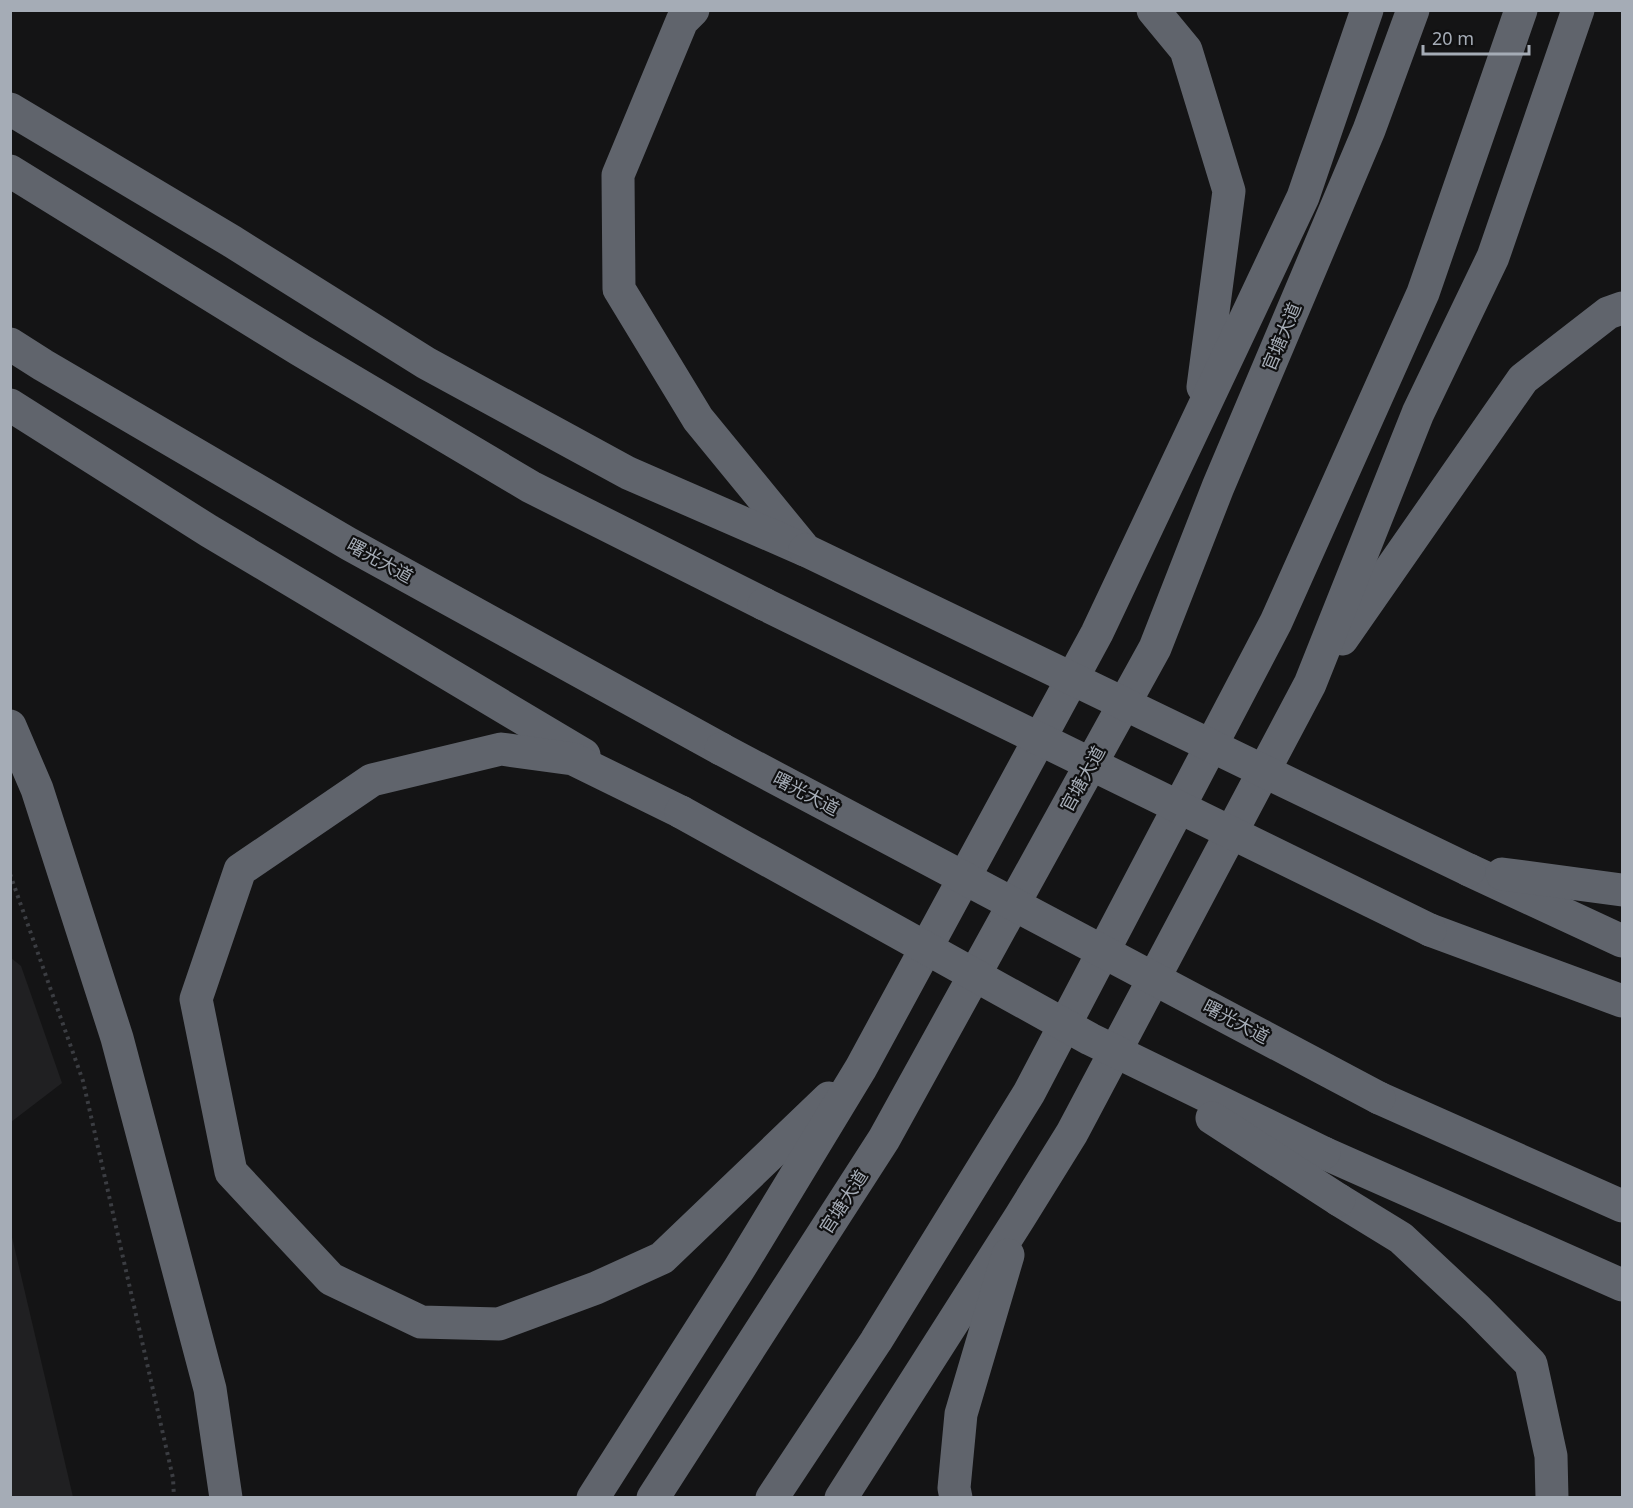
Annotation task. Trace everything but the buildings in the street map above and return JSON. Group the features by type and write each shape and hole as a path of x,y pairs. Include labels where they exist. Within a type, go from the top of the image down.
{"highway":[{"path":"693,10 682,21 618,175 619,289 698,419 805,550"},
{"path":"1153,10 1186,50 1229,191 1199,419"},
{"path":"593,1497 739,1269 861,1068 1097,633 1303,197 1367,10"},
{"name":"官塘大道","path":"653,1497 884,1139 1155,648 1218,487 1369,130 1413,10"},
{"path":"772,1497 876,1341 1029,1093 1276,622 1422,293 1521,10"},
{"path":"841,1497 1072,1133 1310,684 1418,413 1492,257 1578,10"},
{"path":"10,109 233,242 426,363 628,473 805,550 1468,870 1623,941"},
{"path":"10,171 300,350 531,487 764,604 1430,930 1623,1001"},
{"path":"1310,684 1523,379 1608,313 1623,308"},
{"name":"曙光大道","path":"10,344 349,544 721,749 1379,1098 1623,1206"},
{"path":"10,405 209,531 681,812 1090,1040 1324,1153 1623,1285"},
{"path":"10,726 37,789 117,1038 210,1389 226,1497"},
{"path":"681,812 573,759 501,749 372,780 240,870 196,999 231,1172 331,1279 422,1322 499,1324 596,1288 662,1258 861,1068"},
{"path":"1468,870 1623,890"},
{"path":"1090,1040 1401,1238 1477,1309 1531,1364 1551,1456 1552,1497"},
{"path":"956,1497 954,1488 960,1414 1020,1217"}],"path":[{"path":"10,874 83,1081 173,1478 174,1497"}],"shaded area":[{"path":"11,958 21,966 62,1083 11,1122"},
{"path":"11,1233 73,1497 11,1497"}]}
